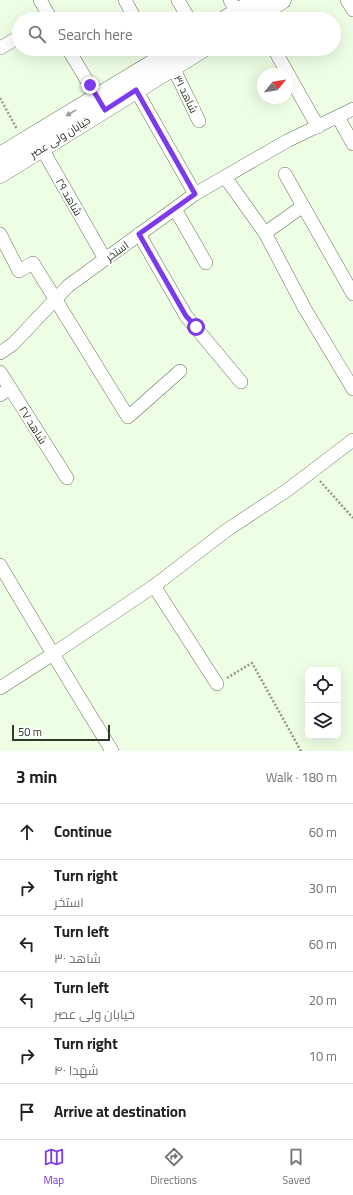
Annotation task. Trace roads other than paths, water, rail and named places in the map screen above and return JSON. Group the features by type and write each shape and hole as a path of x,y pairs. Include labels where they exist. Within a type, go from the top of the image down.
{"main road":[{"path":"245,12 282,0"},
{"name":"خیابان ولی عصر","path":"0,156 34,142 101,104 131,85 162,62 180,56"},
{"name":"خیابان ولی عصر","path":"0,174 34,142"}],"street":[{"path":"40,0 47,12"},
{"path":"125,0 131,12"},
{"path":"178,0 185,12"},
{"path":"347,0 353,10"},
{"path":"0,48 12,41"},
{"path":"72,56 101,104"},
{"path":"278,56 318,127"},
{"name":"شاهد ۳۱","path":"162,62 199,121"},
{"path":"131,85 195,194"},
{"name":"استخر","path":"0,353 13,344 68,286 195,194 287,141 353,109"},
{"path":"338,117 353,144"},
{"name":"شاهد ۲۹","path":"34,142 105,260"},
{"path":"285,174 353,294"},
{"path":"225,177 265,233 305,309 353,389"},
{"path":"265,233 303,206"},
{"path":"175,209 206,263"},
{"path":"0,234 19,272 33,263 128,417 180,371"},
{"path":"139,234 186,316 241,382"},
{"name":"شاهد ۲۷","path":"0,372 5,392 67,478"},
{"path":"0,688 154,586 228,530 286,491 353,440"},
{"path":"0,565 112,751"},
{"path":"154,586 217,684"}]}
